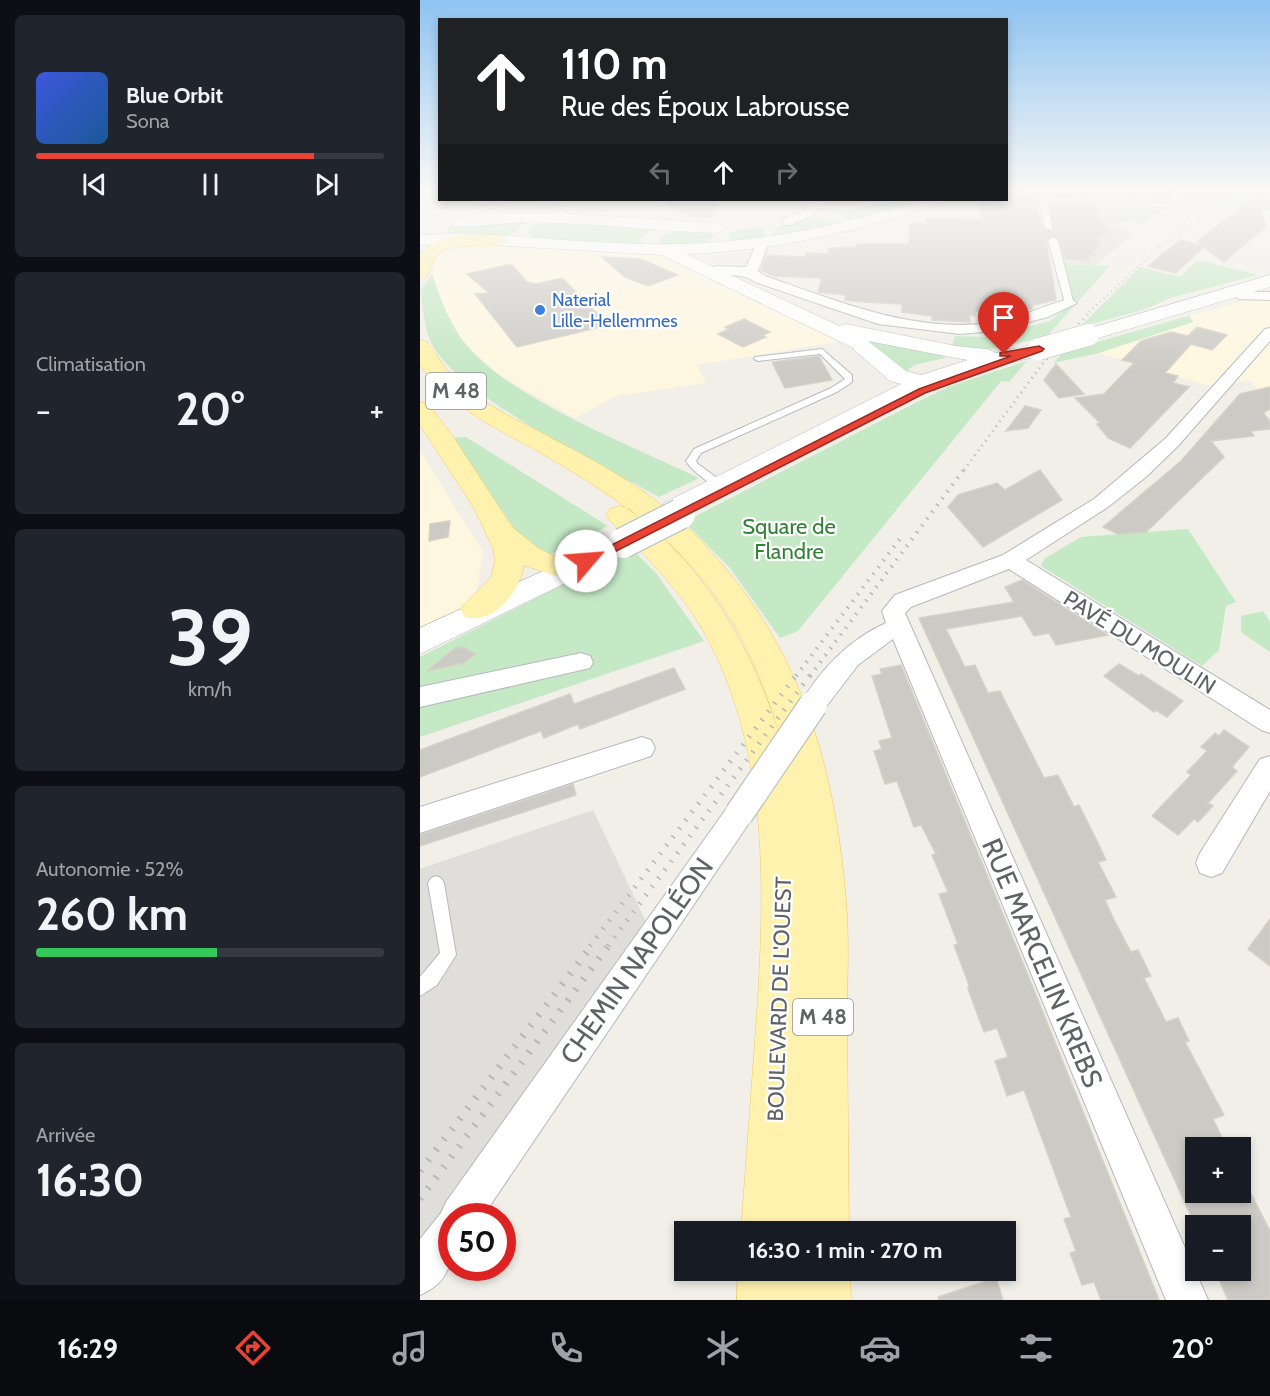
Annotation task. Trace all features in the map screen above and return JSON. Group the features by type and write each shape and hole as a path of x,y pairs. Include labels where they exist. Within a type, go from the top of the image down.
{"main road":[{"path":"420,273 427,255 432,252"},
{"path":"664,252 722,275 858,343 894,374 941,379"},
{"path":"720,252 711,260 722,275"},
{"path":"1132,323 1270,281"},
{"path":"420,642 723,487 855,415 941,379 1030,351 1270,288"},
{"path":"798,314 847,330 976,355 1030,351"},
{"name":"BOULEVARD DE L'OUEST","path":"420,346 436,371 469,401 618,488 681,537 732,596 755,630 781,680 793,712 810,776 822,865 825,916 821,1221"},
{"path":"723,487 814,446 941,379 950,356 930,347"},
{"path":"855,415 870,401 880,384 880,373 874,357"},
{"name":"BOULEVARD DE L'OUEST","path":"420,385 458,415 599,500 644,535 697,592 728,645 741,674 758,718 775,781 785,882 783,978 770,1221"},
{"path":"420,409 463,469 503,534 523,552 566,567"},
{"path":"477,609 496,593 507,578 510,561 503,534"},
{"path":"420,637 566,567"},
{"path":"766,1300 767,1281"},
{"path":"821,1281 822,1300"}],"street":[{"path":"750,272 759,252"},
{"path":"722,275 750,272 760,279 873,318 960,330 994,327 1043,314 1070,303 1056,252"},
{"path":"1243,296 1270,296"},
{"path":"898,627 893,611 903,601 1011,560 1101,503 1139,473 1172,442 1270,332"},
{"name":"PAVÉ DU MOULIN","path":"1011,560 1270,723"},
{"name":"CHEMIN NAPOLÉON","path":"469,1203 813,705 855,651 875,636 898,627"},
{"name":"RUE MARCELIN KREBS","path":"898,627 1187,1300"},
{"path":"420,697 580,662"},
{"path":"420,820 642,748"},
{"path":"1211,863 1270,767"},
{"path":"420,1274 438,1249"}],"lane":[{"path":"723,487 694,466 691,461 697,451 834,390 849,381 849,377 822,351 758,359"},
{"path":"420,988 431,979 448,955 436,883"}],"shaded area":[{"path":"437,252 624,252 657,254 674,259 843,341 697,365 706,383 615,396 575,418 499,375 463,341 442,304 432,274"},
{"path":"1059,252 1112,252 1096,265 1062,264"},
{"path":"1270,294 1270,402 1249,380 1213,387 1099,353 1192,322 1189,316"},
{"path":"420,451 483,552 475,603 420,628"},
{"path":"593,810 658,947 482,1203 438,1203 438,1250 420,1293 420,869"}],"green space":[{"path":"1198,260 1258,275 1170,298 1146,309 1080,327 1140,267 1180,277"},
{"path":"1062,264 1110,266 1046,337 981,351 951,348 955,336 990,337 1050,321 1072,303"},
{"path":"432,274 441,300 463,341 483,362 508,382 572,419 699,478 659,497 533,427 468,383 444,361 428,334 420,291"},
{"path":"1189,316 1193,322 1099,353 1053,363 1065,351"},
{"path":"852,334 940,354 945,358 914,365 904,373"},
{"name":"Square de Flandre","path":"1027,361 1009,382 1001,381 798,631 780,638 730,568 684,522 919,401 951,386"},
{"path":"466,437 608,526 544,557 518,534 452,438"},
{"path":"1188,529 1236,602 1226,606 1219,650 1202,666 1041,566 1044,559 1081,537"},
{"path":"632,549 656,573 704,641 420,737 420,657"},
{"path":"1263,611 1270,622 1270,652 1241,632 1241,616"}],"building":[{"path":"828,252 1048,252 1056,300 1033,305 1032,309 1015,309 1015,313 975,311 975,316 970,315 970,322 932,320 932,316 902,312 902,304 845,300 846,295 818,292 822,278 773,276 761,270 766,255 805,257 806,253 828,254"},
{"path":"1063,252 1093,252 1094,255 1088,255 1089,260 1065,259"},
{"path":"1166,252 1199,252 1175,273 1148,266"},
{"path":"1210,252 1236,252 1224,262"},
{"path":"602,257 641,259 678,275 648,286 625,277"},
{"name":"Naterial Lille-Hellemmes","path":"511,264 527,282 536,284 562,278 609,325 517,347 475,294 489,293 467,274"},
{"path":"744,319 770,332 763,335 766,337 743,347 718,334 729,329 725,327"},
{"path":"1197,327 1227,335 1212,350 1191,344 1165,373 1178,376 1173,383 1189,387 1130,448 1108,438 1097,424 1100,423 1075,398 1104,394 1134,363 1122,360 1141,341 1171,332 1188,336"},
{"path":"819,356 832,380 785,388 772,362"},
{"path":"1056,364 1084,394 1059,398 1044,380"},
{"path":"1270,387 1270,409 1263,413 1270,421 1270,429 1251,431 1254,436 1211,441 1224,457 1146,532 1118,534 1103,527 1181,461 1240,394"},
{"path":"1025,406 1041,410 1028,428 1006,431"},
{"path":"1040,470 1062,500 983,547 948,507 958,495 997,483 1005,490"},
{"path":"450,521 448,537 429,541 430,524"},
{"path":"1022,580 1108,635 1056,645 1049,633 1034,636 1022,616 946,629 965,667 975,665 988,693 1000,691 1044,778 1058,775 1074,807 1079,805 1106,860 1098,862 1116,897 1105,900 1113,918 1131,952 1138,950 1151,976 1144,978 1166,1022 1178,1018 1189,1041 1185,1042 1224,1115 1213,1119 1222,1137 1185,1137 1185,1203 919,618 1014,602 1005,587"},
{"path":"463,647 476,654 463,663 427,671 455,648"},
{"path":"1119,664 1139,676 1141,674 1183,701 1167,717 1156,710 1154,712 1104,676"},
{"path":"901,665 1159,1300 1101,1300 1094,1282 1082,1285 1070,1253 1076,1251 1064,1219 1071,1217 1024,1090 1007,1096 995,1061 1008,1057 997,1028 984,1032 968,989 969,985 954,945 958,944 939,894 948,892 932,855 936,854 921,825 914,827 897,781 885,784 874,751 882,749 879,741 892,738 872,676 882,674 880,669"},
{"path":"674,668 685,689 580,729 578,724 544,738 541,731 420,777 420,750 570,694 574,704"},
{"path":"1224,730 1249,747 1232,767 1237,771 1208,803 1213,806 1198,822 1194,819 1178,835 1152,816 1191,775 1187,772 1207,751 1201,747 1215,733 1219,736"},
{"path":"573,784 576,795 420,846 420,835"},
{"path":"1270,919 1270,966 1248,949"},
{"path":"1251,1194 1270,1231 1270,1300 1228,1300 1220,1281 1251,1281 1251,1215 1191,1215 1185,1203 1251,1203"},
{"path":"987,1281 997,1281 1003,1300 939,1300 938,1297"}],"railway":[{"path":"1089,312 1154,252"},
{"path":"964,470 1043,363 1091,311"},
{"path":"810,676 965,468"},
{"path":"796,676 902,536"},
{"path":"590,946 797,674"},
{"path":"608,946 811,674"},
{"path":"420,1171 592,945"},
{"path":"420,1199 609,945"}],"place":[{"name":"Naterial Lille-Hellemmes","path":"540,310"}],"route":[{"path":"586,561 922,391 1039,349 1004,354"}]}
